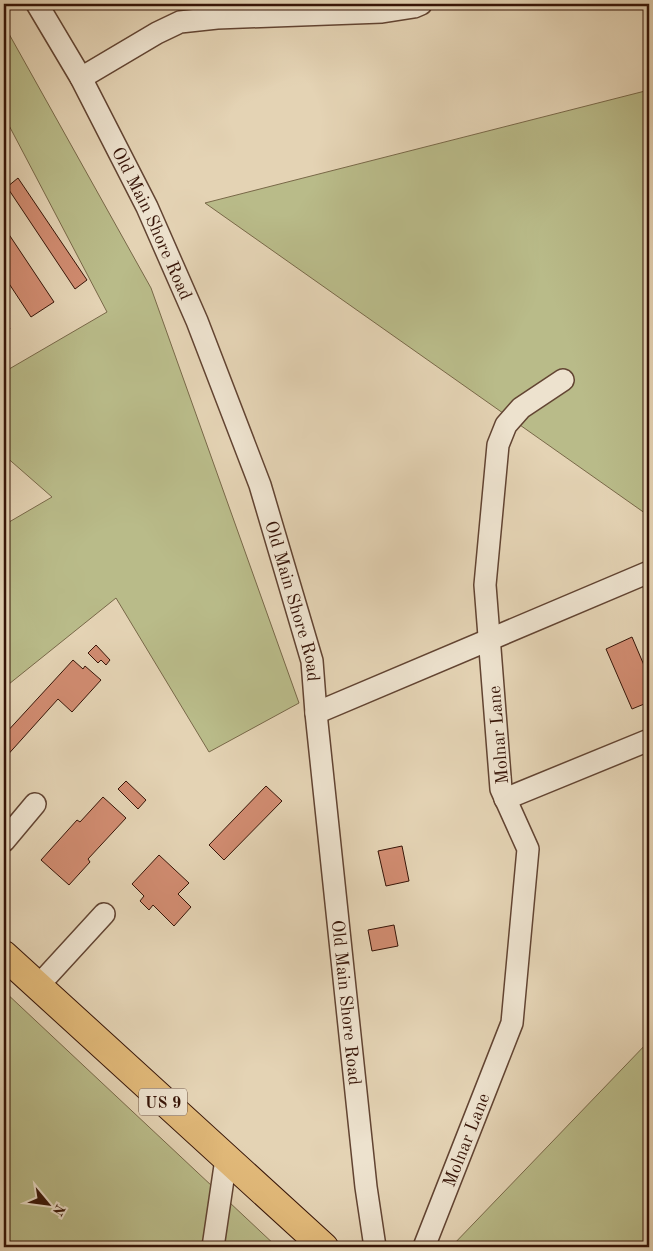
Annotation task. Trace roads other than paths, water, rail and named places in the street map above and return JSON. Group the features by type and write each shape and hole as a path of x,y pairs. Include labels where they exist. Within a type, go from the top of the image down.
{"highway":[{"name":"US 9","path":"4,955 324,1247"}],"street":[{"name":"Old Main Shore Road","path":"38,4 81,78 147,207 197,321 260,485 312,661 365,1177 375,1247"},
{"path":"81,78 157,33 180,22 312,9 382,12 414,7 421,4"},
{"name":"Molnar Lane","path":"424,1247 512,1023 528,849 500,789 485,585 498,445 506,426 521,408 563,380"},
{"path":"316,714 649,572"},
{"path":"505,799 649,740"},
{"path":"4,841 35,804"},
{"path":"38,986 104,914"},
{"path":"213,1247 226,1159"}]}
